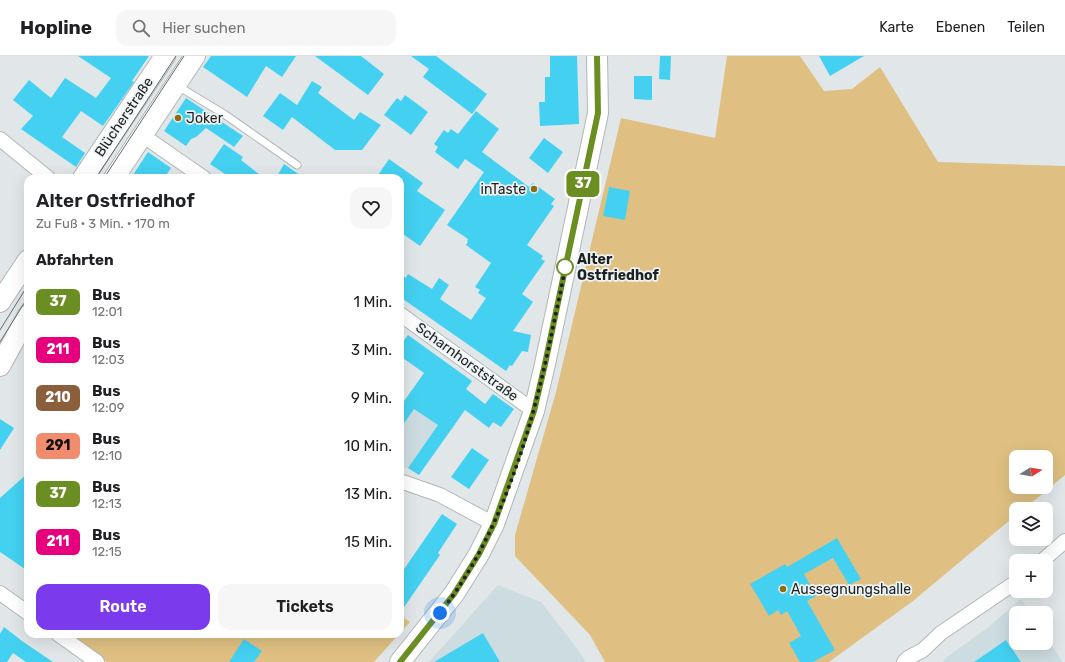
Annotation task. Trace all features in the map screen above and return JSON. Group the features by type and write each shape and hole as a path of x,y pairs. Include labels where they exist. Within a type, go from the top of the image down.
{"street":[{"name":"Blücherstraße","path":"86,174 165,56"},
{"name":"Blücherstraße","path":"117,174 195,56"},
{"path":"400,662 454,594 479,554 494,524 534,411 598,113 597,56"},
{"path":"142,135 198,174"},
{"path":"0,139 43,174"},
{"path":"0,302 24,266"},
{"name":"Scharnhorststraße","path":"404,317 534,411"},
{"path":"0,366 24,322"},
{"path":"404,482 440,495 494,524"},
{"path":"1050,554 1065,541"},
{"path":"904,662 908,658 921,656 941,633 1009,587"},
{"path":"0,593 24,610"},
{"path":"64,638 98,662"}],"lane":[{"path":"176,85 224,114 297,165"}],"shaded area":[{"name":"Alter Ostfriedhof","path":"727,56 800,56 824,91 852,89 880,67 938,162 1065,166 1065,475 1053,485 1053,450 1009,450 1009,494 1042,494 1032,502 1009,502 1009,521 913,601 829,662 605,662 590,635 515,556 515,535 556,392 621,118 715,138"},
{"path":"411,391 456,422 419,475 408,468 404,468 404,401"},
{"path":"498,585 541,602 586,662 429,662"},
{"path":"1021,599 1026,606 1013,606"},
{"path":"1009,609 1009,650 1053,650 1053,647 1063,662 942,662 986,629"},
{"path":"404,618 410,622 404,629"},
{"path":"72,638 395,638 374,662 107,662"}],"building":[{"path":"78,56 149,56 132,81 134,82 103,126 81,111 62,137 85,153 76,167 21,129 33,116 13,100 29,80 51,98 65,78 96,98 111,78"},
{"path":"211,56 296,56 282,77 266,66 247,97 203,67"},
{"path":"315,56 361,56 384,74 368,95"},
{"path":"411,56 436,56 487,94 472,114 423,77 429,69"},
{"path":"550,56 577,56 579,124 540,126 539,102 545,102 545,77 550,77"},
{"path":"660,56 671,56 670,80 659,79"},
{"path":"819,56 864,56 830,76"},
{"path":"634,76 652,76 652,100 634,99"},
{"path":"312,81 322,87 318,93 354,120 360,112 381,125 362,150 335,150 292,117 283,130 263,116 280,93 297,105"},
{"path":"405,95 428,112 411,135 384,115 397,98 401,101"},
{"path":"186,98 243,136 234,147 206,128 196,137 191,139 186,146 164,131"},
{"path":"476,111 499,129 482,152 529,187 533,183 555,199 551,204 554,206 527,245 543,256 541,259 545,261 522,294 533,302 513,331 531,335 528,352 522,351 512,366 510,365 506,371 404,300 404,276 406,278 408,274 432,289 439,278 449,285 440,299 471,320 486,298 478,293 480,290 475,287 491,263 466,245 468,239 447,225 484,172 465,159 458,169 435,152 438,147 434,144 444,130 448,133 451,129 458,134"},
{"path":"544,138 563,152 548,173 529,158"},
{"path":"224,144 243,157 241,160 259,174 225,174 210,164"},
{"path":"148,152 171,168 167,174 134,174"},
{"path":"389,159 423,183 417,191 445,210 420,246 404,235 404,174 379,174"},
{"path":"284,164 298,174 278,174"},
{"path":"609,187 630,191 625,220 603,216"},
{"path":"408,335 472,381 466,389 485,404 493,394 514,409 501,427 493,422 489,428 465,410 419,475 408,468 438,425 414,409 404,423 404,401 424,373 404,359 404,340"},
{"path":"0,419 14,428 0,450"},
{"path":"472,448 489,460 469,489 451,477"},
{"path":"24,477 24,568 0,552 0,498"},
{"path":"442,514 457,524 438,553 440,555 404,607 404,569"},
{"path":"837,538 861,579 849,585 833,558 804,574 816,596 807,601 835,650 813,662 800,662 789,643 801,636 787,611 781,615 778,610 769,616 750,584 785,564 787,567"},
{"path":"4,627 53,662 26,662 13,653 7,662 0,662 0,634"},
{"path":"483,633 500,662 434,662"},
{"path":"244,639 262,651 254,662 229,662"},
{"path":"1006,640 1009,644 1009,650 1013,650 1021,662 974,662"}],"tram line":[{"path":"99,174 176,56"},
{"path":"107,174 184,56"},
{"path":"0,330 24,291"},
{"path":"0,342 24,303"}],"bus line":[{"name":"37","path":"400,662 454,594 479,554 494,524 534,411 598,113 597,56"}],"place":[{"name":"Joker","path":"178,118"},
{"name":"inTaste","path":"534,189"},
{"name":"Alter Ostfriedhof","path":"565,267"},
{"name":"Aussegnungshalle","path":"783,589"}],"route":[{"path":"440,613 454,594 479,554 494,524 515,468 534,411 542,380 565,267"}]}
